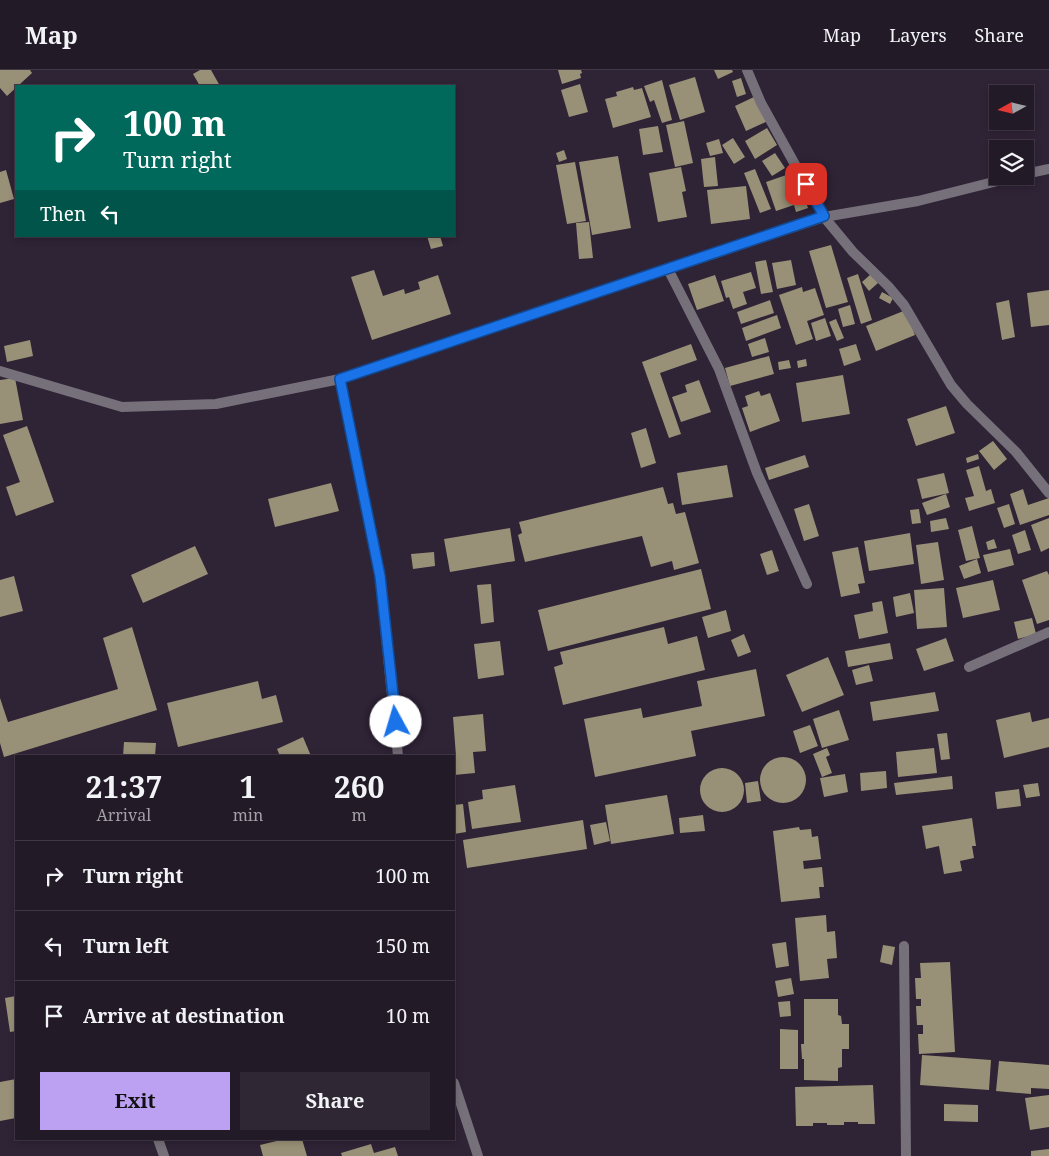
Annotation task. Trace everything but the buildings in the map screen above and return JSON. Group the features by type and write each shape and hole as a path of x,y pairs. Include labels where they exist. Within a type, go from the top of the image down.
{"street":[{"path":"747,70 761,103 824,216 853,252 888,286 904,305 951,385 967,404 1016,452 1049,493"},
{"path":"1034,172 1049,169"},
{"path":"0,372 16,375 122,407 216,404 340,379 824,216 918,201 989,183"},
{"path":"668,269 719,369 757,473 808,584"},
{"path":"340,379 380,576 398,755"},
{"path":"969,667 1049,632"},
{"path":"904,946 906,1156"},
{"path":"455,1086 478,1156"},
{"path":"158,1140 164,1156"}],"route":[{"path":"396,722 380,576 340,379 824,216 806,184"}]}
